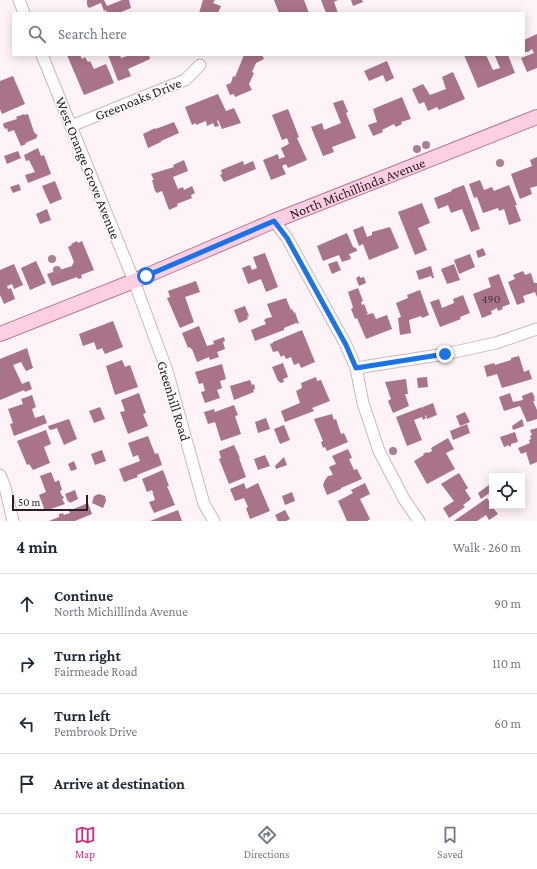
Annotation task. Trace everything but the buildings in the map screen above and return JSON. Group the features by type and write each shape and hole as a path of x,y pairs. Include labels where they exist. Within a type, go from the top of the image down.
{"main road":[{"name":"North Michillinda Avenue","path":"0,334 134,281 274,221 537,117"}],"street":[{"path":"19,0 24,12"},
{"name":"West Orange Grove Avenue","path":"42,56 134,281"},
{"name":"Greenoaks Drive","path":"71,126 186,80 200,65"},
{"path":"274,221 287,238 346,345 356,368 363,403 379,451 404,499 419,521"},
{"name":"Greenhill Road","path":"134,281 167,371 204,504 214,521"},
{"path":"356,368 445,354 496,343 537,329"},
{"path":"0,475 5,487 13,521"}],"route":[{"path":"146,276 274,221 287,238 346,345 356,368 445,354"}]}
